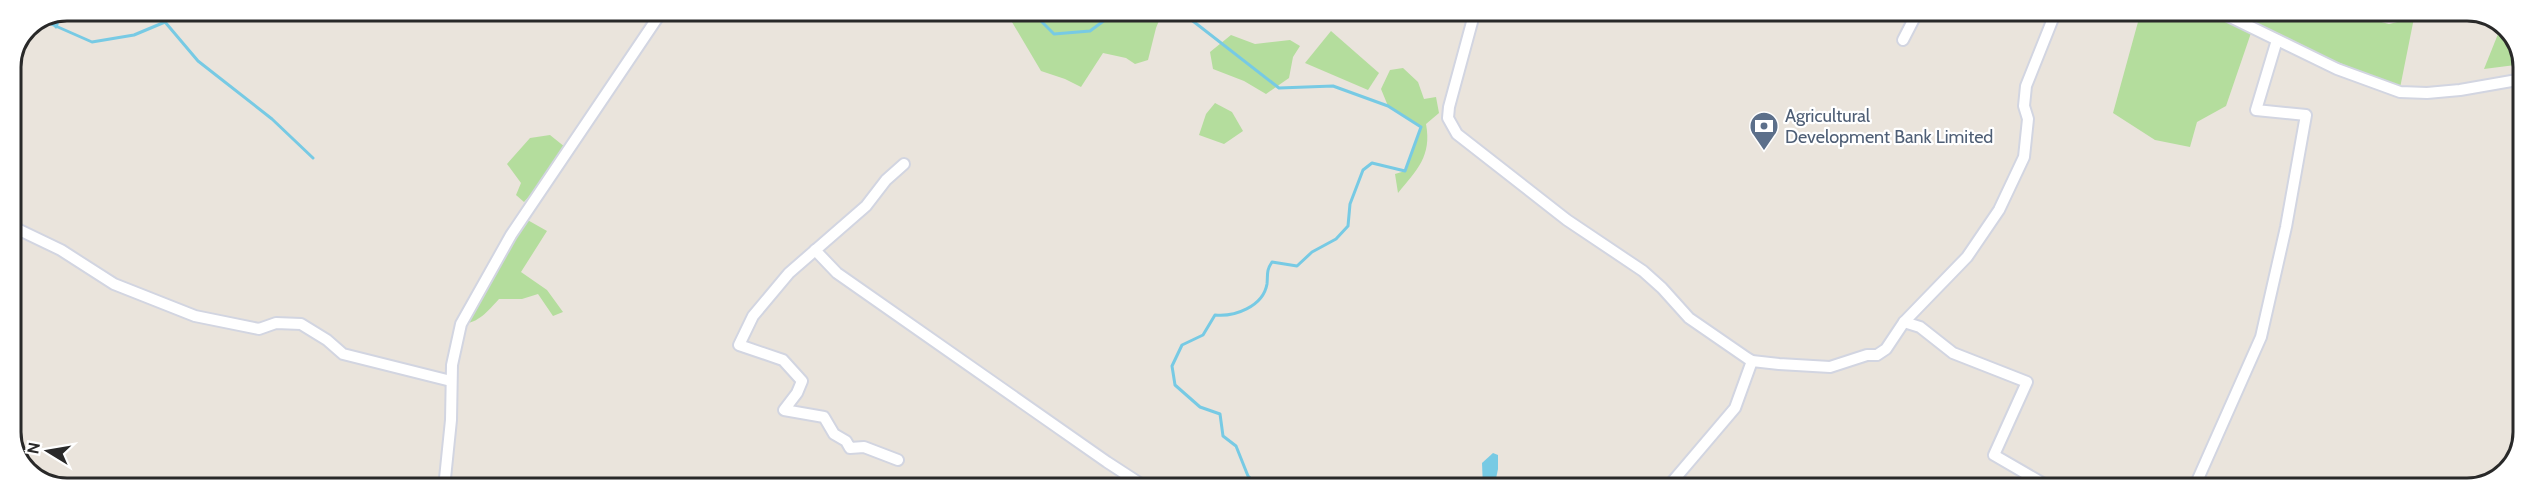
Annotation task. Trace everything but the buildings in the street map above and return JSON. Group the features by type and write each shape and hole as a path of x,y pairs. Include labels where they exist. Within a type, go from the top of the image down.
{"street":[{"path":"445,478 451,420 451,381 461,324 505,245 655,21"},
{"path":"1472,21 1449,107 1448,118 1457,134 1567,220 1643,272 1662,288 1700,328 1752,361 1830,367 1867,356 1877,356 1895,338 1904,322 1967,257 2006,198 2024,157 2028,118 2024,106 2026,86 2052,21"},
{"path":"1903,40 1913,21"},
{"path":"2238,21 2337,69 2400,92 2427,93 2460,90 2513,81"},
{"path":"2198,478 2261,338 2286,227 2306,115 2256,110 2277,40"},
{"path":"898,460 864,447 850,448 846,441 834,434 824,417 784,410 797,393 802,381 783,360 740,345 753,316 789,273 866,206 886,180 904,164"},
{"path":"21,231 61,250 114,284 195,316 259,328 276,323 301,324 327,340 343,354 451,381"},
{"path":"815,250 837,273 1132,478"},
{"path":"1904,322 1920,327 1953,353 2027,382 1994,456 2033,478"},
{"path":"1676,478 1735,408 1752,361"}],"green space":[{"path":"1011,21 1159,21 1148,60 1135,64 1126,58 1103,53 1081,87 1041,71"},
{"path":"2138,21 2225,21 2251,33 2226,106 2197,122 2190,147 2155,140 2113,113"},
{"path":"2252,21 2378,21 2389,24 2413,21 2400,88 2304,48"},
{"path":"1331,31 1379,73 1368,90 1305,63"},
{"path":"2498,33 2510,49 2513,65 2484,69"},
{"path":"1231,35 1255,44 1290,40 1300,46 1293,57 1289,78 1266,94 1244,81 1213,69 1210,52"},
{"path":"1403,68 1418,82 1424,99 1436,97 1439,113 1426,124 1425,154 1398,193 1395,174 1405,171 1421,127 1388,106 1381,89 1390,70"},
{"path":"1215,103 1232,112 1243,131 1224,144 1199,135 1206,114"},
{"path":"550,135 565,147 550,173 524,202 516,195 521,183 507,164 530,138"},
{"path":"524,218 547,231 521,272 547,290 563,312 553,316 538,294 522,299 499,299 478,319 461,324"}],"water":[{"path":"1493,453 1498,455 1496,478 1483,478 1482,463"}],"waterway":[{"path":"1041,21 1054,34 1090,31 1104,21"},
{"path":"1193,21 1279,88 1333,86 1388,106 1421,127 1405,171 1372,163 1363,170 1350,204 1348,226 1336,239 1312,252 1297,266 1272,262 1268,270 1267,284 1260,299 1239,312 1215,315 1203,335 1182,345 1172,366 1175,385 1200,407 1220,414 1223,436 1236,446 1250,478"},
{"path":"56,27 58,22"},
{"path":"50,24 92,42 134,35 165,22 198,61 272,119 313,158"}],"place":[{"name":"Agricultural Development Bank Limited","path":"1764,152"}]}
